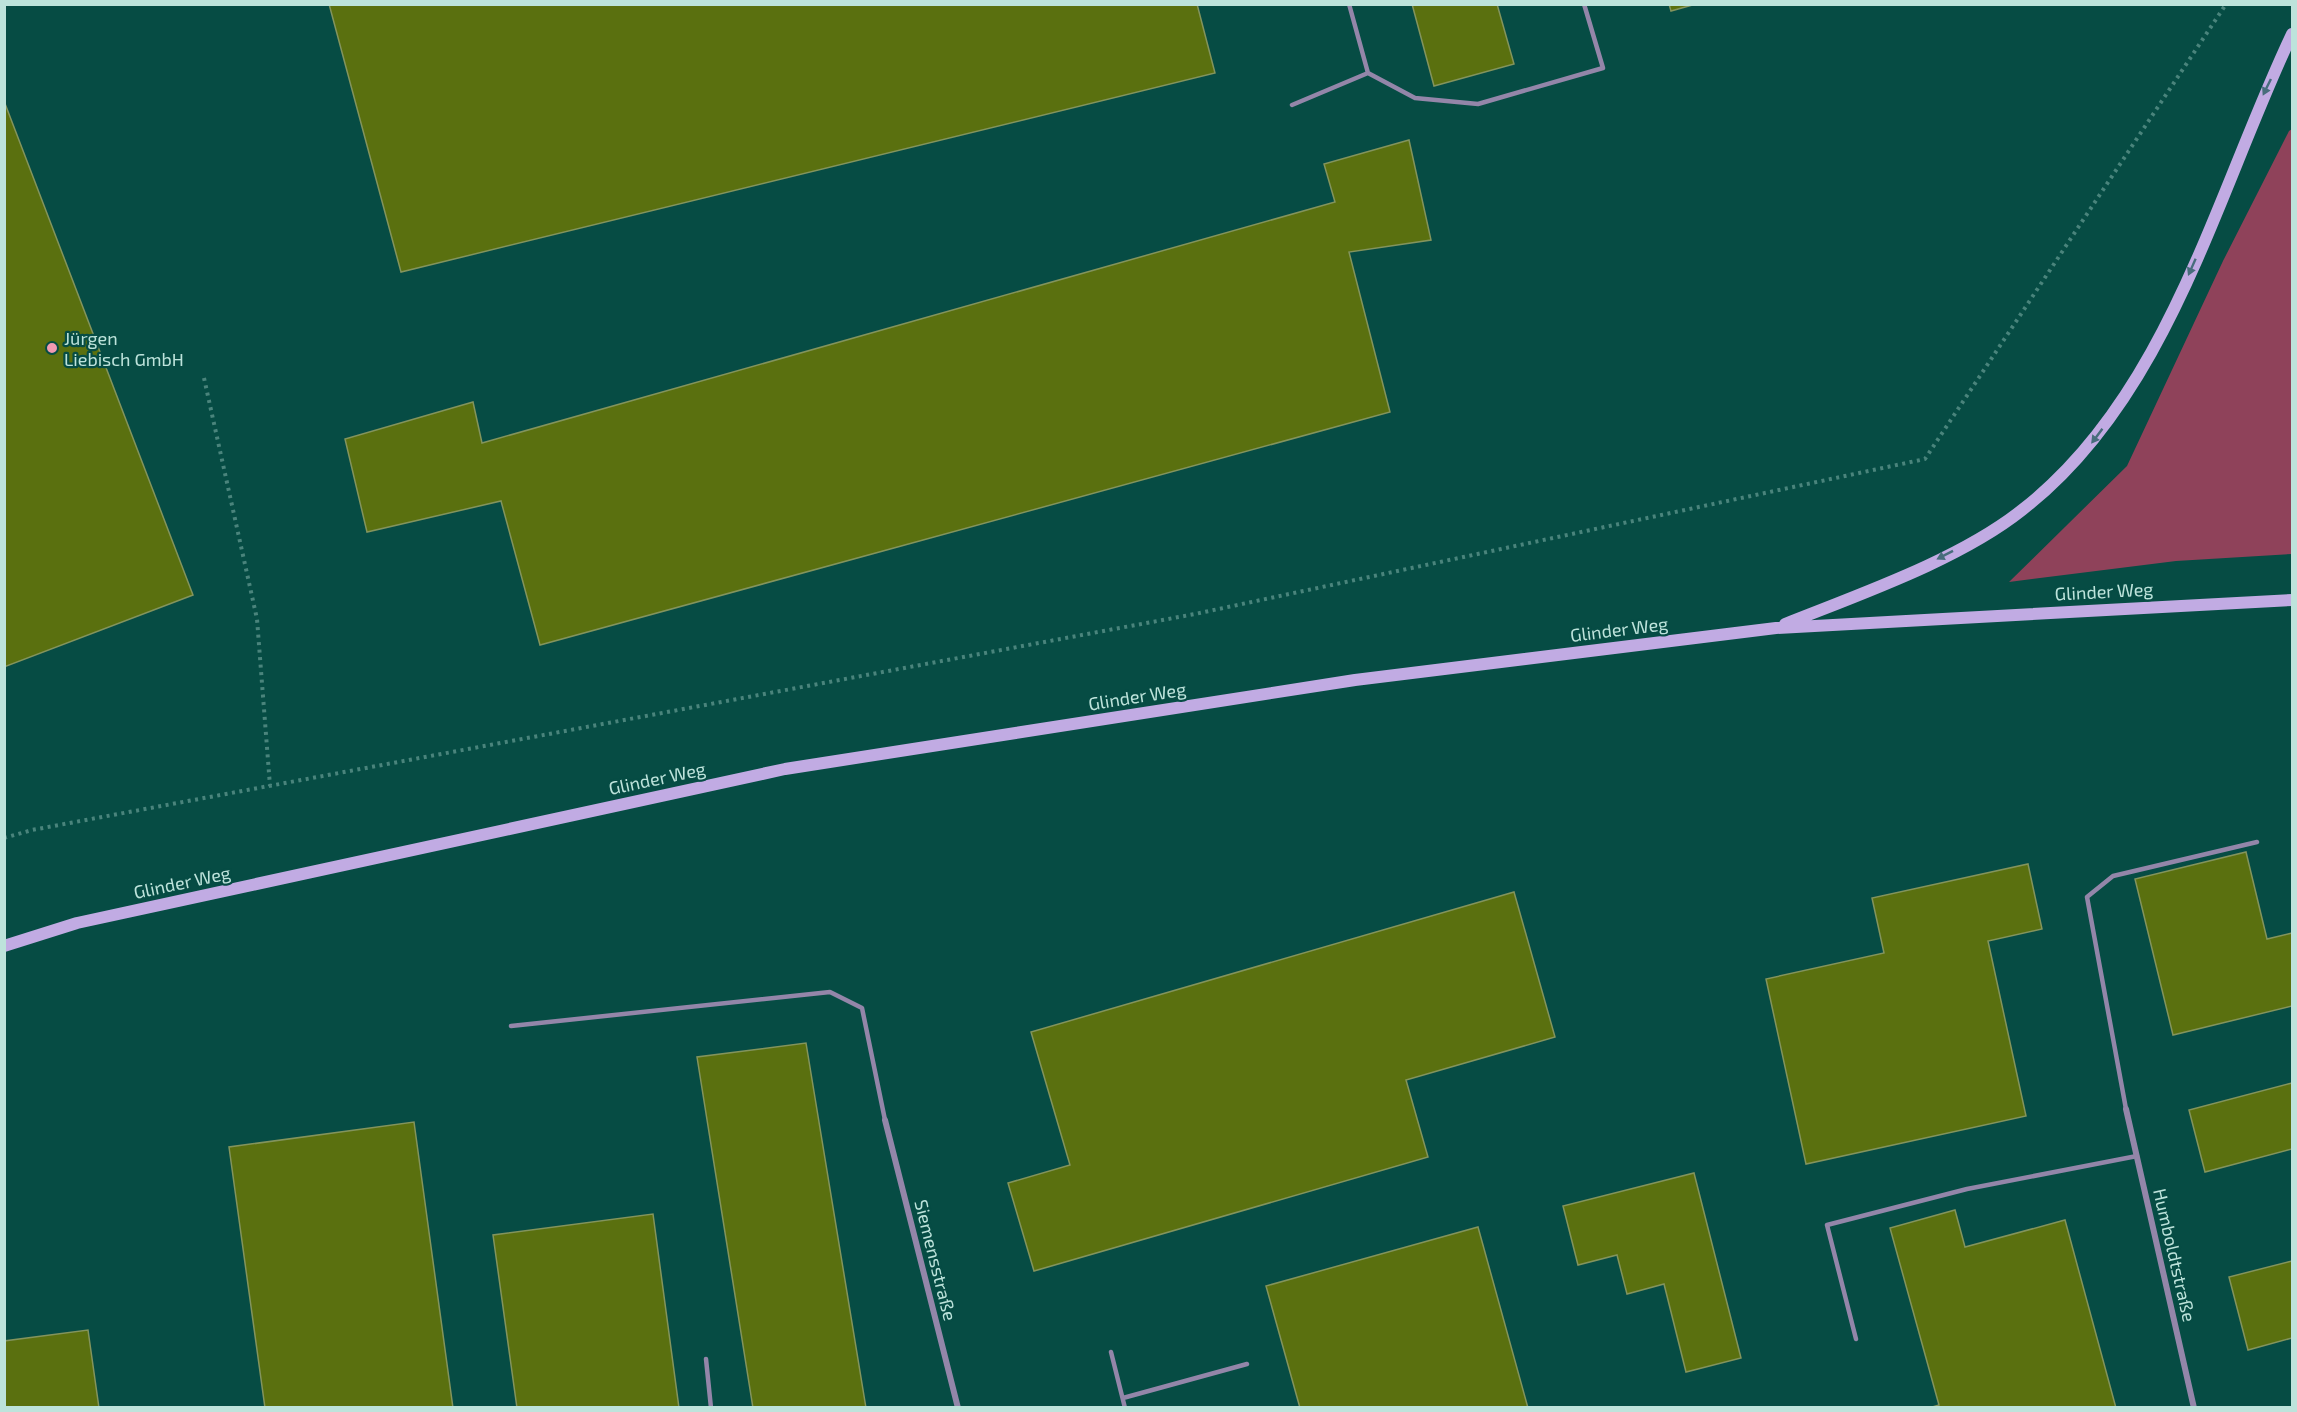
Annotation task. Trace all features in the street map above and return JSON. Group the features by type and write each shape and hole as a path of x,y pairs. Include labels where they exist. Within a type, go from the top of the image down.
{"main road":[{"path":"1776,628 1901,577 1973,541 2020,512 2060,479 2095,440 2127,393 2171,314 2206,236 2262,98 2292,34"},
{"name":"Glinder Weg","path":"4,946 77,923 785,769 1355,680 1776,628 2292,600"}],"street":[{"name":"Humboldtstraße","path":"2126,1109 2194,1407"},
{"name":"Siemensstraße","path":"885,1120 958,1407"}],"lane":[{"path":"1348,4 1368,73 1415,98 1478,104 1603,68 1584,4"},
{"path":"1292,105 1368,73"},
{"path":"2126,1109 2087,897 2113,876 2257,842"},
{"path":"511,1026 830,992 862,1008 885,1120"},
{"path":"1856,1339 1827,1226 1967,1189 2137,1156"},
{"path":"1111,1352 1125,1407"},
{"path":"706,1359 711,1407"},
{"path":"1123,1398 1247,1364"}],"path":[{"path":"4,838 32,830 1195,614 1925,459 2226,4"},
{"path":"204,378 257,619 270,786"}],"shaded area":[{"path":"2292,129 2292,554 2176,561 2009,582 2127,466 2223,261"}],"building":[{"path":"329,4 1197,4 1215,73 401,272"},
{"path":"1412,4 1497,4 1514,64 1434,86"},
{"path":"1669,4 1696,4 1671,11"},
{"name":"Jürgen Liebisch GmbH","path":"4,101 193,595 4,667"},
{"path":"1409,140 1431,240 1349,252 1390,412 540,645 501,501 367,532 345,439 473,402 482,443 1335,202 1324,164"},
{"path":"2246,852 2267,939 2292,933 2292,1006 2173,1035 2135,879"},
{"path":"2028,864 2042,929 1988,941 2026,1116 1806,1164 1766,979 1884,953 1872,898"},
{"path":"1514,892 1555,1037 1406,1080 1428,1157 1034,1271 1008,1183 1070,1165 1031,1032"},
{"path":"806,1043 866,1408 753,1408 697,1057"},
{"path":"2292,1083 2292,1149 2205,1172 2189,1110"},
{"path":"414,1122 453,1408 265,1408 229,1147"},
{"path":"1694,1173 1741,1358 1686,1372 1664,1284 1627,1294 1617,1255 1578,1265 1563,1206"},
{"path":"1955,1210 1965,1247 2065,1220 2116,1408 1929,1408 1939,1405 1890,1228"},
{"path":"653,1214 679,1408 517,1408 493,1235"},
{"path":"1478,1227 1528,1408 1300,1408 1266,1286"},
{"path":"2292,1261 2292,1338 2248,1350 2229,1277"},
{"path":"88,1330 99,1408 4,1408 4,1341"}],"place":[{"name":"Jürgen Liebisch GmbH","path":"52,348"}]}
